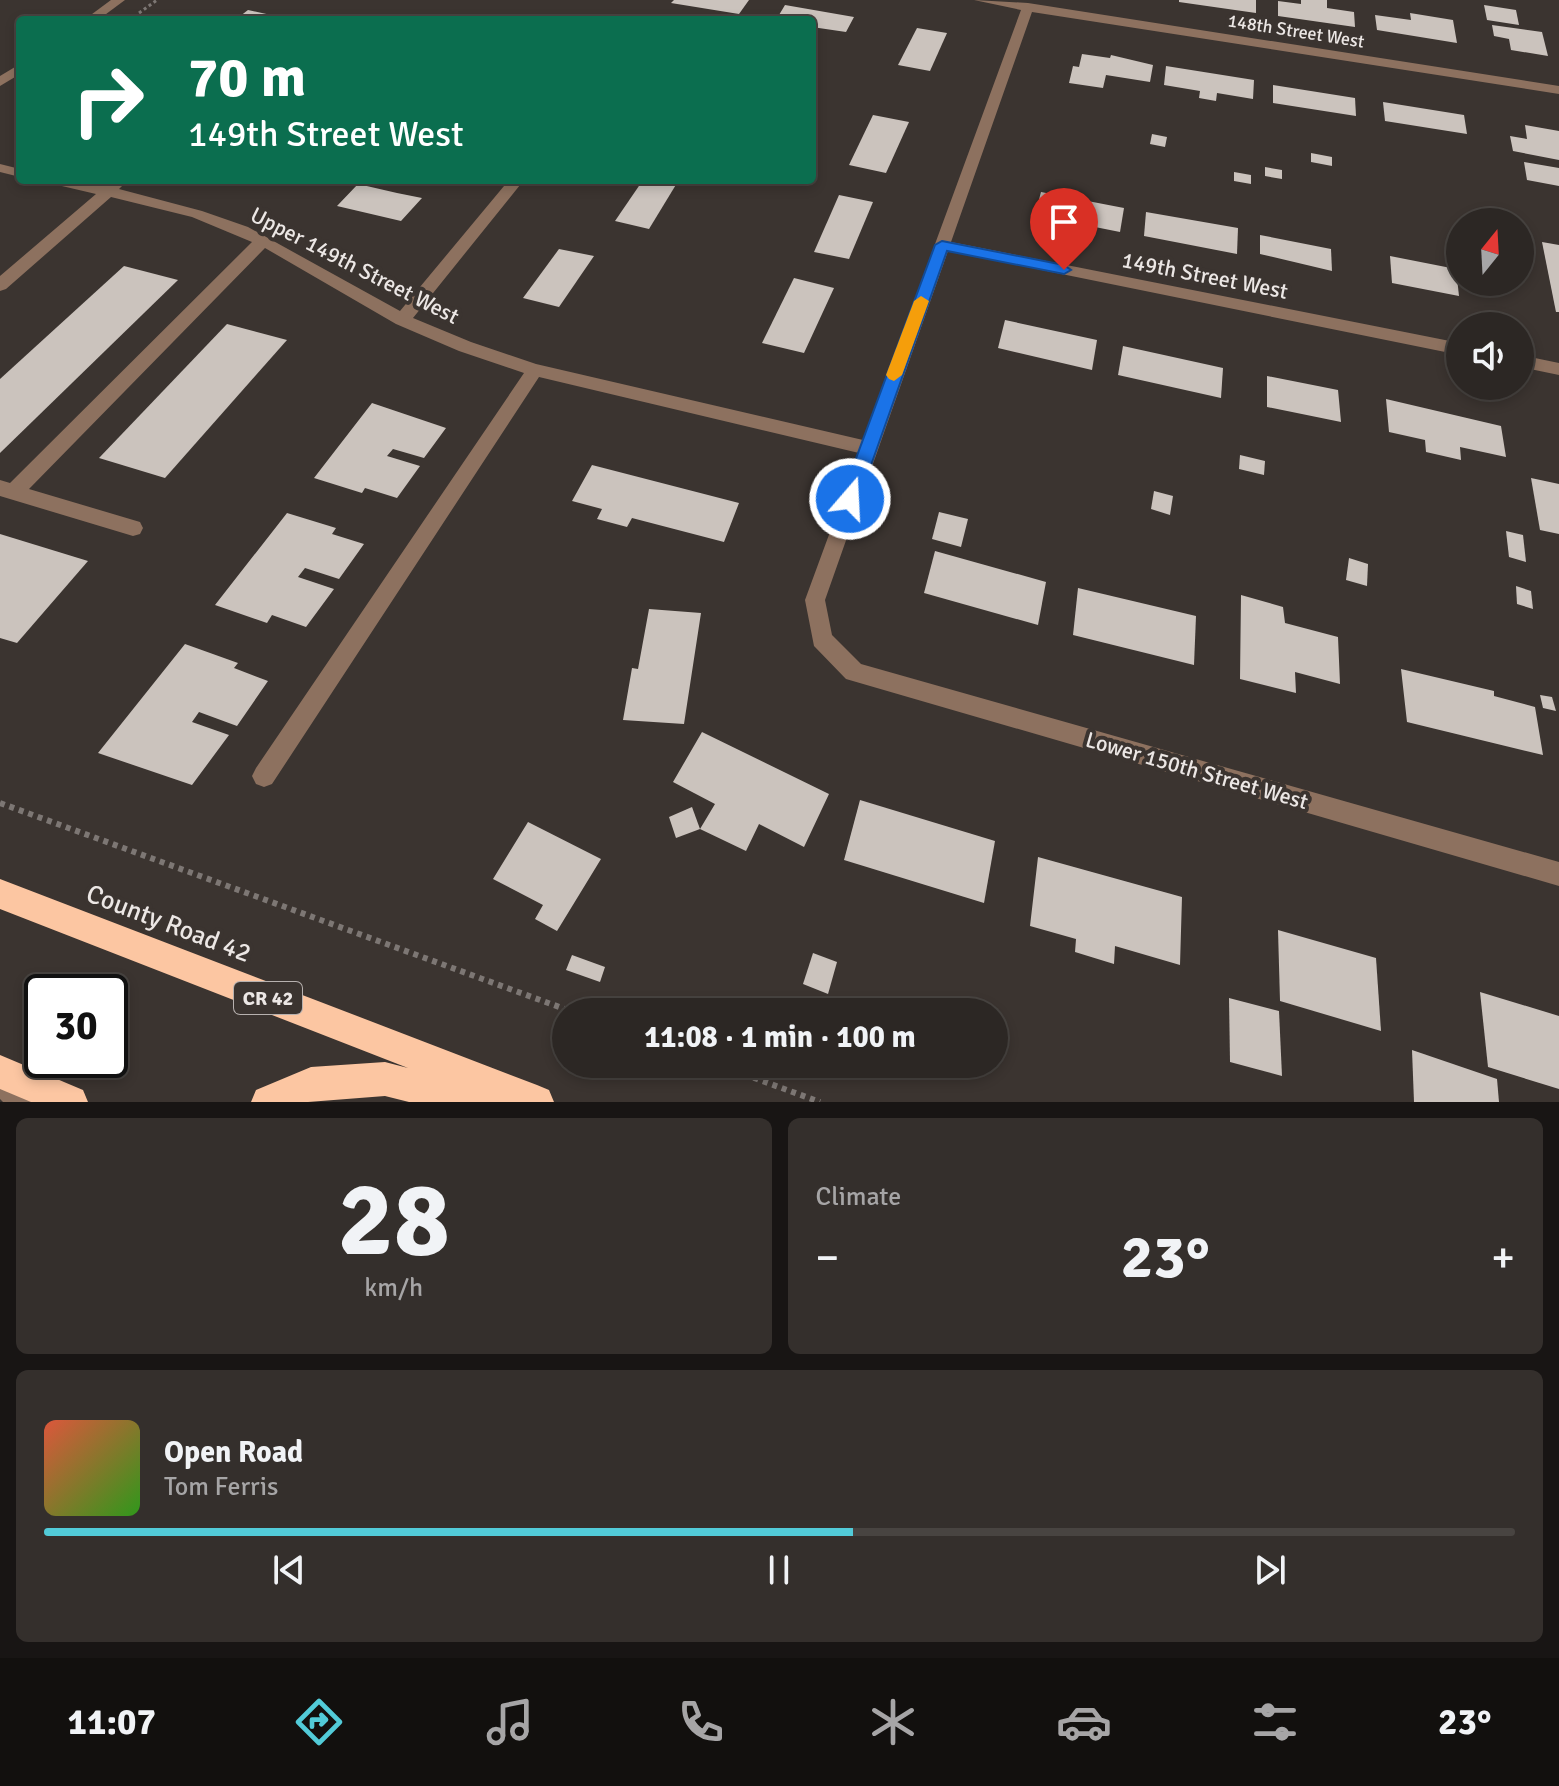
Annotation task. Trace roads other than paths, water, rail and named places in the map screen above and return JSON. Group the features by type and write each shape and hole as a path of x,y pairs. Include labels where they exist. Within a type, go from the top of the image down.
{"highway":[{"name":"County Road 42","path":"0,894 537,1102"},
{"path":"0,1072 71,1102"},
{"path":"268,1102 311,1084 385,1079 473,1102"}],"street":[{"path":"96,16 119,0"},
{"name":"148th Street West","path":"980,0 1559,90"},
{"path":"868,448 1028,7"},
{"name":"Upper 149th Street West","path":"71,184 199,215 263,240 310,264 402,320 472,349 535,370 868,448"},
{"path":"0,285 116,184"},
{"path":"402,320 514,184"},
{"path":"133,528 7,490 263,240"},
{"name":"149th Street West","path":"942,245 1446,346"},
{"path":"1534,364 1559,369"},
{"path":"264,776 535,370"},
{"name":"Lower 150th Street West","path":"868,448 815,600 822,639 854,672 1559,874"},
{"path":"0,1079 22,1102"}]}
